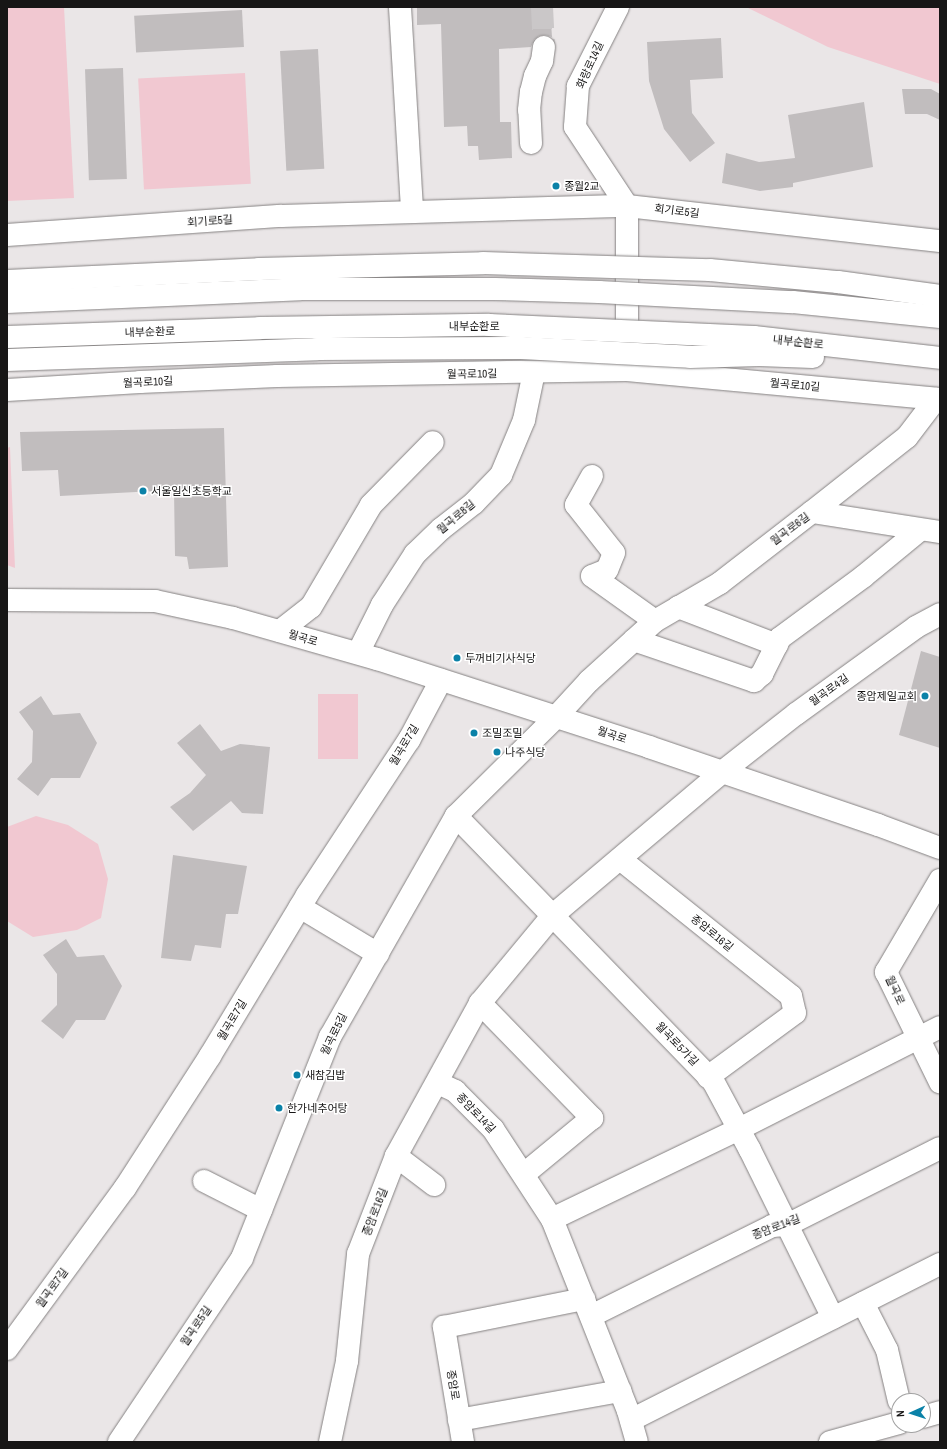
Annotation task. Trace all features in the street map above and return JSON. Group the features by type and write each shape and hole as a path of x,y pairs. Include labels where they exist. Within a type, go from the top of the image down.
{"main road":[{"path":"400,7 412,212"},
{"name":"화랑로14길","path":"618,7 578,86 575,127 628,206"},
{"path":"532,143 529,110 531,92 535,76 542,61 544,47"},
{"path":"627,370 628,206"},
{"name":"회기로5길","path":"7,236 281,216 628,206 940,241"},
{"path":"7,281 259,269 483,263 710,270 838,282 940,296"},
{"path":"7,302 300,289 494,288 779,301 940,317"},
{"name":"내부순환로","path":"7,338 260,328 489,325 754,337 940,358"},
{"path":"7,360 317,348 521,348 690,357 759,355 940,363"},
{"name":"월곡로10길","path":"7,390 277,376 627,370 938,399"},
{"name":"월곡로8길","path":"358,653 382,605 415,554 441,529 474,503 501,475 524,420 534,372"},
{"name":"월곡로10길","path":"812,512 907,437 938,399"},
{"name":"월곡로","path":"280,631 311,607 371,505 433,442"},
{"path":"592,476 576,505 614,553 607,570 592,576 655,621"},
{"name":"월곡로6길","path":"556,717 589,681 655,621 720,583 812,512 930,531"},
{"name":"월곡로6길","path":"634,640 754,681 762,674 780,638 864,576 930,531"},
{"name":"월곡로","path":"7,600 155,601 233,618 358,653 556,717 878,825 940,848"},
{"path":"678,607 777,645"},
{"name":"월곡로4길","path":"722,772 796,714 910,632 940,614"},
{"name":"월곡로7길","path":"7,1349 125,1188 210,1056 300,907 409,740 441,680"},
{"name":"월곡로5길","path":"119,1442 242,1258 330,1037 456,816 556,717"},
{"name":"종암로16길","path":"330,1442 347,1360 358,1254 396,1156 438,1083 480,1003 553,915 722,772"},
{"name":"월곡로5가길","path":"456,816 713,1081 739,1129 833,1318"},
{"name":"종암로16길","path":"620,859 791,996 795,1014 708,1077"},
{"name":"월곡로","path":"940,880 886,972 940,1082"},
{"path":"300,907 378,954"},
{"path":"480,1003 592,1118 524,1174"},
{"path":"552,1219 739,1129 940,1027"},
{"name":"종암로14길","path":"438,1083 455,1091 493,1129 524,1174 552,1219 620,1390 637,1442"},
{"name":"종암로14길","path":"444,1327 587,1308 772,1226 787,1225 940,1148"},
{"path":"396,1156 434,1185"},
{"path":"204,1181 261,1210"},
{"path":"631,1420 940,1264"},
{"path":"863,1303 887,1350 897,1393"},
{"name":"종암로","path":"444,1327 463,1442"},
{"path":"459,1420 620,1390"},
{"path":"830,1442 862,1438 891,1426"}],"shaded area":[{"path":"7,7 64,7 74,198 7,201"},
{"path":"746,7 940,7 940,84 828,47"},
{"path":"245,73 251,184 144,189 138,79"},
{"path":"10,447 15,568 7,565 7,448"},
{"path":"318,694 358,694 358,759 318,759"},
{"path":"36,816 68,825 98,844 108,879 101,918 77,930 33,937 7,921 7,827"}],"pier":[{"path":"340,293 624,297 940,324 940,345 755,321 621,313 396,312 339,310 7,318 7,306"}],"building":[{"path":"550,7 552,37 545,35 539,36 534,40 531,47 499,49 500,122 511,122 512,158 479,160 478,146 468,146 467,126 444,127 441,24 417,25 417,8"},
{"path":"242,10 244,47 136,53 134,16"},
{"path":"721,38 723,78 690,80 692,113 715,143 690,162 664,129 649,81 647,42"},
{"path":"318,49 324,169 286,171 280,51"},
{"path":"123,68 127,179 89,180 85,69"},
{"path":"902,89 931,89 940,94 940,120 927,114 905,114"},
{"path":"864,102 873,167 793,183 793,187 760,191 722,183 726,153 759,162 795,158 788,115"},
{"path":"224,428 228,567 189,569 187,557 175,556 174,490 60,496 58,470 22,471 20,432"},
{"name":"종암제일교회","path":"921,651 940,657 940,748 899,735"},
{"path":"41,696 53,715 80,713 97,743 80,778 51,778 38,796 17,779 32,762 33,731 19,712"},
{"path":"200,724 221,751 240,744 270,747 263,814 242,813 231,801 193,831 170,807 190,793 206,775 177,743"},
{"path":"173,855 247,866 238,914 226,914 221,948 195,945 191,961 161,958"},
{"path":"66,939 77,957 104,955 122,986 105,1020 76,1020 63,1039 41,1021 57,1005 57,974 43,955"}],"tunnel":[{"path":"542,7 544,47"}],"place":[{"name":"종월2교","path":"556,186"},
{"name":"서울일신초등학교","path":"143,491"},
{"name":"두꺼비기사식당","path":"457,658"},
{"name":"종암제일교회","path":"925,696"},
{"name":"조밀조밀","path":"474,733"},
{"name":"나주식당","path":"497,752"},
{"name":"새참김밥","path":"297,1075"},
{"name":"한가네추어탕","path":"279,1108"}]}
